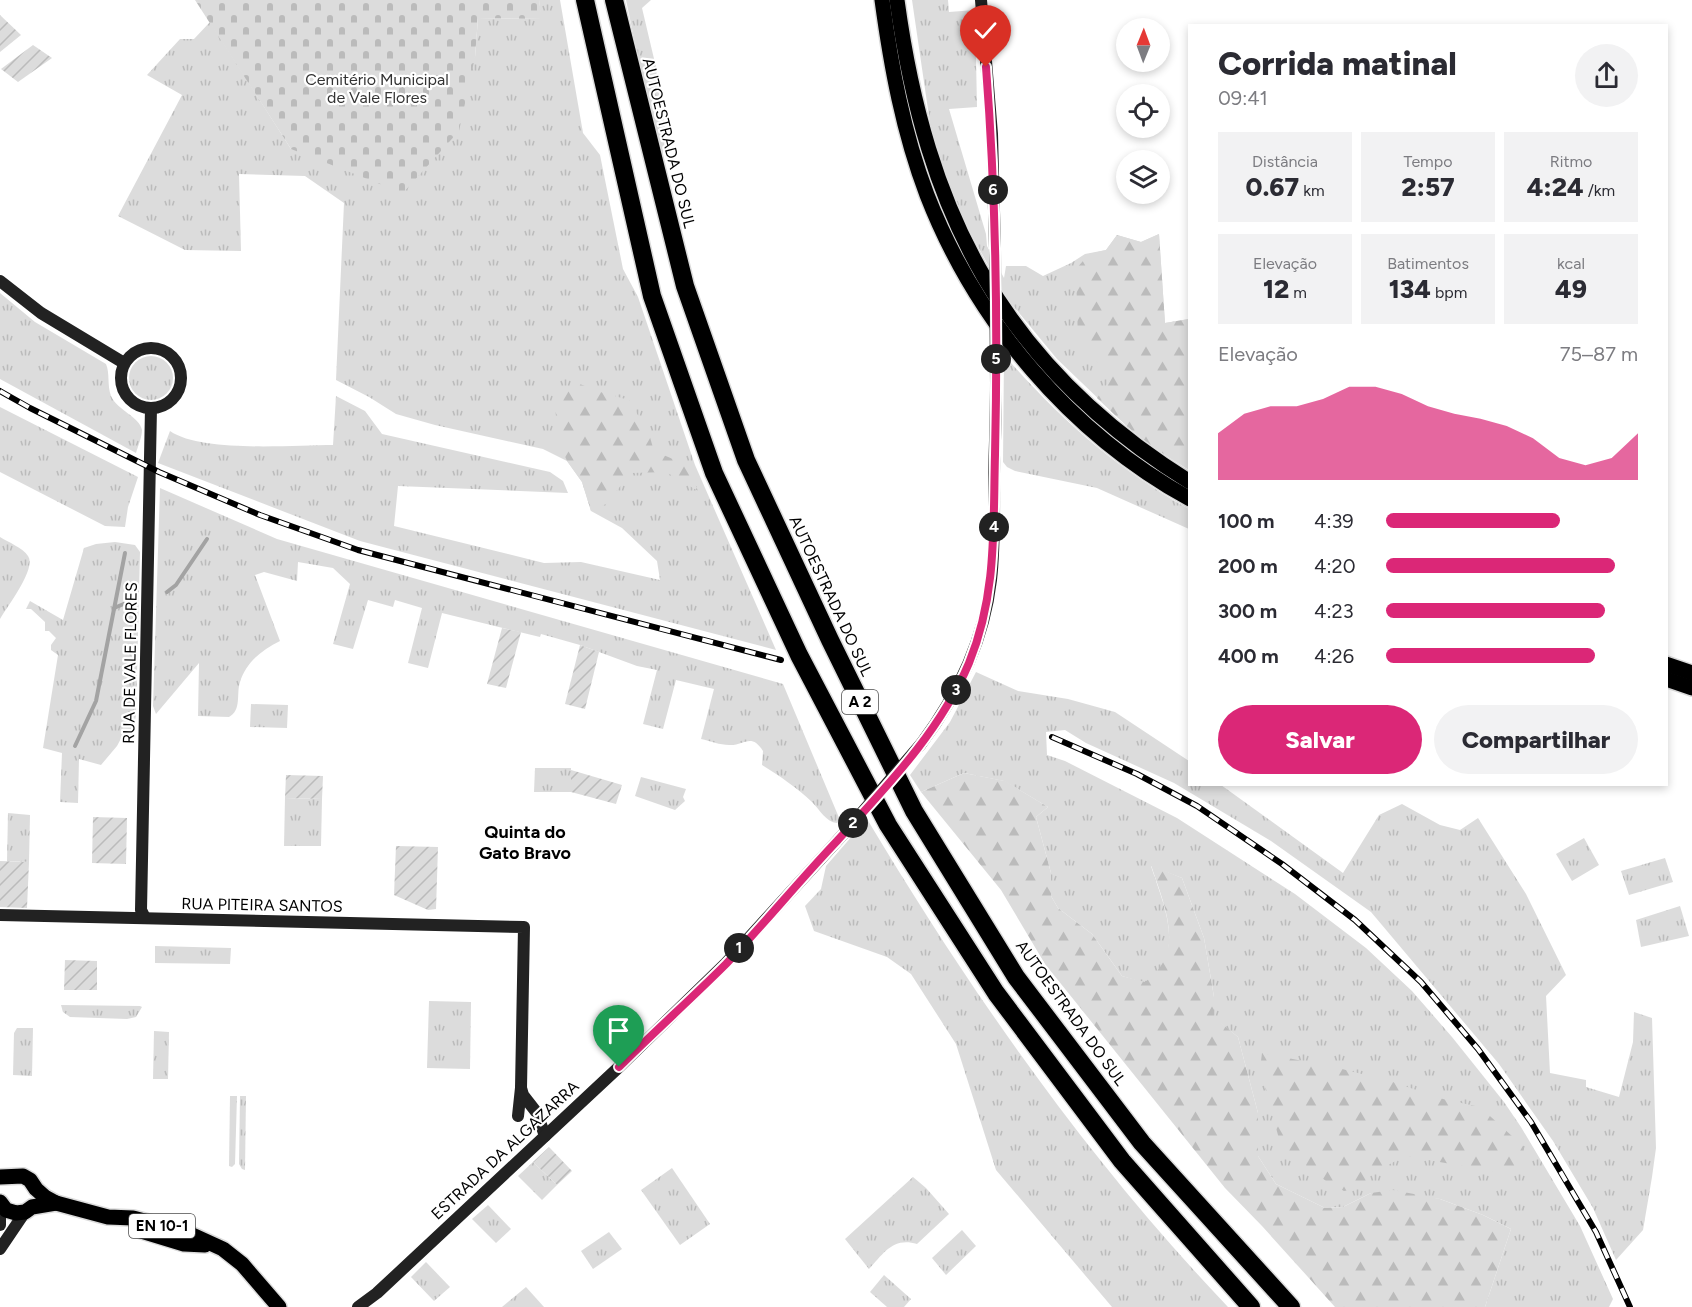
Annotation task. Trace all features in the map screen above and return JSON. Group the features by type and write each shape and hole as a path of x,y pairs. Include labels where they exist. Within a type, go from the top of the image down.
{"highway":[{"name":"A 2","path":"585,0 652,296 714,473 799,655 888,825 996,993 1122,1161 1251,1307"},
{"name":"AUTOESTRADA DO SUL","path":"614,0 685,286 746,460 830,640 914,811 1016,976 1142,1143 1291,1307"}],"main road":[{"path":"882,0 900,102 919,171 946,240 975,292 1024,360 1068,407 1126,457 1188,498"},
{"path":"897,0 912,89 931,159 961,237 985,281 1023,335 1077,395 1127,439 1188,481"},
{"name":"ESTRADA DA ALGAZARRA","path":"358,1307 377,1293 545,1136 726,963 847,830 921,744 951,700 969,662 981,626 991,582 994,528 995,249 992,134 981,0"},
{"path":"0,282 41,313 124,363"},
{"path":"144,348 157,348 170,353 179,364 182,378 181,387 169,403 151,408 136,404 124,393 120,378 124,363 132,353 144,348"},
{"name":"RUA DE VALE FLORES","path":"145,918 141,910 151,408"},
{"path":"1668,665 1692,673"},
{"path":"1668,680 1692,688"},
{"name":"RUA PITEIRA SANTOS","path":"0,915 524,927 521,1088"},
{"path":"521,1088 540,1120 545,1136"},
{"path":"518,1116 521,1088"},
{"name":"EN 10-1","path":"0,1188 6,1177 23,1176 30,1180 36,1189 56,1203 108,1217 123,1226 184,1244 213,1245 223,1249 242,1264 279,1304"},
{"path":"0,1249 36,1199 36,1189"},
{"path":"0,1202 6,1210 12,1212 28,1209"},
{"path":"0,1202 0,1225"},
{"name":"EN 10-1","path":"28,1209 56,1203"},
{"name":"ESTRADA DA ALGAZARRA","path":"367,1307 377,1293"}],"green space":[{"name":"Cemitério Municipal de Vale Flores","path":"195,0 539,0 542,19 478,18 475,57 459,131 403,193 291,149"},
{"path":"539,0 560,0 583,133 600,155 623,269 638,297 695,465 776,650 360,541 158,463 170,431 185,438 225,445 333,445 336,396 365,411 382,434 550,472 563,481 568,493 398,486 394,526 544,563 581,562 660,580 657,561 622,528 591,511 582,482 567,461 543,449 396,414 336,380 344,203 305,176 239,174 241,251 185,250 118,216 182,95 147,75 180,39 194,39 210,22 291,149 475,57 478,18 541,19"},
{"path":"626,0 651,0 642,8 655,63 666,134 661,167"},
{"path":"888,0 890,0 911,107 930,177 958,244 986,293 1054,380 1082,410 1077,406 1045,372 987,298 964,258 943,215 929,182 915,133"},
{"path":"912,0 948,0 949,12 975,10 977,107 949,109 986,234 987,246 1004,278 1006,266 1026,266 1043,276 1085,254 1106,250 1117,235 1141,242 1159,234 1165,323 1188,319 1188,469 1130,429 1057,359 1005,296 958,210 931,130"},
{"path":"0,15 21,35 0,52"},
{"path":"33,45 52,58 18,82 1,69"},
{"path":"1159,234 1165,323 1188,319 1188,467 1151,446 1097,398 1112,377 1078,342 1076,269 1089,254 1106,250 1117,235 1141,242"},
{"path":"0,293 35,322 106,364 111,396 137,421 142,430 136,453 0,379"},
{"path":"1004,355 1046,401 1090,441 1136,476 1188,508 1188,529 1097,488 1015,471 1003,462"},
{"path":"151,356 160,357 167,362 172,369 172,387 167,394 160,399 151,400 142,399 135,394 130,387 129,378 130,369 135,362 142,357"},
{"path":"575,382 629,400 649,434 654,451 687,465 698,491 666,472 631,473 606,504 591,511 582,482 567,461 558,440 555,405"},
{"path":"0,407 138,477 128,507 125,527 105,526 0,472"},
{"path":"1104,429 1188,488 1188,491 1150,466"},
{"path":"160,488 277,539 783,684 840,820 837,823 830,820 800,792 762,765 763,751 755,742 747,741 726,745 701,739 714,689 676,680 663,729 643,724 657,670 637,666 580,645 541,634 540,637 442,613 428,668 408,663 422,608 395,600 393,607 368,600 353,649 333,644 350,584 333,568 298,562 297,581 264,572 255,575 280,641 267,648 246,668 240,682 237,706 233,714 229,717 198,716 199,663 156,714 153,706"},
{"path":"0,537 23,550 30,562 25,578 0,619"},
{"path":"115,542 135,545 140,552 136,716 132,732 125,731 117,746 101,765 79,759 78,803 60,802 62,753 43,748 58,655 51,650 51,645 56,638 49,631 45,631 45,622 31,609 26,609 30,601 63,620 84,548"},
{"path":"502,628 521,632 506,688 487,684"},
{"path":"580,645 599,652 585,709 565,704"},
{"path":"976,672 1018,691 1068,699 1115,712 1188,760 1188,786 1222,786 1343,873 1379,815 1402,804 1440,825 1460,830 1478,818 1526,894 1566,975 1546,996 1550,1073 1586,1080 1586,1087 1619,1097 1633,1042 1634,1012 1652,1018 1656,1148 1652,1177 1643,1230 1616,1260 1593,1208 1553,1141 1499,1064 1371,912 1271,841 1174,783 1086,743 1065,730 1046,732 1047,755 1065,761 1177,818 1295,894 1366,948 1412,991 1452,1037 1521,1127 1580,1226 1613,1299 1609,1307 1485,1307 1511,1229 1483,1215 1440,1199 1371,1193 1343,1207 1325,1208 1276,1184 1258,1156 1258,1113 1238,1037 1214,1018 1214,997 1204,938 1182,878 1151,866 1167,918 1169,946 1166,959 1159,973 1145,983 1122,976 1092,934 1058,908 1051,896 1051,873 1036,817 1048,807 1004,781 964,773 921,792 910,775 950,722"},
{"path":"251,704 288,705 287,728 250,727"},
{"path":"535,768 571,768 571,792 534,792"},
{"path":"571,770 622,785 616,804 571,792"},
{"path":"964,773 1005,781 1048,807 1036,817 1051,873 1051,896 1058,908 1092,934 1122,976 1145,982 1158,970 1169,943 1166,912 1151,865 1182,878 1204,938 1214,997 1214,1017 1238,1037 1258,1113 1258,1156 1276,1184 1325,1208 1343,1207 1371,1193 1393,1190 1440,1199 1483,1215 1511,1229 1485,1307 1335,1307 1225,1188 1045,964 1001,890 921,792"},
{"path":"286,775 323,776 322,799 285,798"},
{"path":"641,777 686,789 683,797 685,801 675,810 635,796"},
{"path":"285,798 322,799 321,846 284,846"},
{"path":"8,813 30,815 29,862 7,861"},
{"path":"93,817 127,818 126,864 92,863"},
{"path":"867,819 948,948 1034,1073 1127,1193 1228,1307 1112,1307 996,1170 956,1044 911,974 887,957 814,931 805,906 821,889 826,866"},
{"path":"1584,838 1599,865 1572,881 1556,854"},
{"path":"396,846 438,847 436,909 428,910 394,895"},
{"path":"1665,858 1673,882 1629,895 1621,871"},
{"path":"0,861 29,862 27,908 0,907"},
{"path":"1680,906 1689,936 1641,947 1636,920"},
{"path":"155,946 231,948 230,964 155,963"},
{"path":"65,960 97,961 97,990 64,990"},
{"path":"429,1001 471,1002 470,1069 427,1068"},
{"path":"61,1005 142,1007 136,1017 127,1019 70,1017 63,1012"},
{"path":"17,1028 33,1028 32,1076 13,1075 14,1033"},
{"path":"154,1031 169,1032 168,1079 153,1079"},
{"path":"1262,1053 1338,1068 1390,1081 1443,1099 1480,1107 1524,1147 1521,1170 1503,1173 1405,1156 1371,1174 1360,1188 1344,1191 1326,1181 1281,1146 1260,1069"},
{"path":"230,1096 237,1096 235,1164 232,1167 229,1166"},
{"path":"240,1096 246,1096 245,1170 239,1164"},
{"path":"549,1147 572,1171 557,1185 533,1162"},
{"path":"533,1162 557,1185 542,1200 518,1176"},
{"path":"672,1168 710,1224 680,1245 641,1190"},
{"path":"913,1177 949,1214 917,1244 909,1242 895,1245 884,1252 869,1269 845,1239"},
{"path":"488,1205 511,1229 496,1243 472,1219"},
{"path":"962,1230 976,1246 946,1275 932,1258"},
{"path":"609,1232 622,1249 593,1269 581,1251"},
{"path":"426,1262 450,1287 434,1301 411,1277"},
{"path":"884,1275 911,1299 904,1307 887,1307 870,1292"},
{"path":"526,1287 544,1307 502,1307"}],"waterway":[{"path":"167,592 176,585 207,539"},
{"path":"75,746 96,701 125,553"},
{"path":"114,608 126,603"}],"railway":[{"path":"0,391 159,472 260,515 358,550 781,660"},
{"path":"1052,737 1137,774 1197,806 1282,864 1355,920 1421,982 1478,1049 1531,1122 1596,1232 1630,1307"}],"district":[{"name":"Quinta do Gato Bravo","path":"525,842"}],"route":[{"path":"619,1067 726,963 847,830 938,722 969,662 981,626 991,582 994,528 995,249 992,134 986,67"}]}
